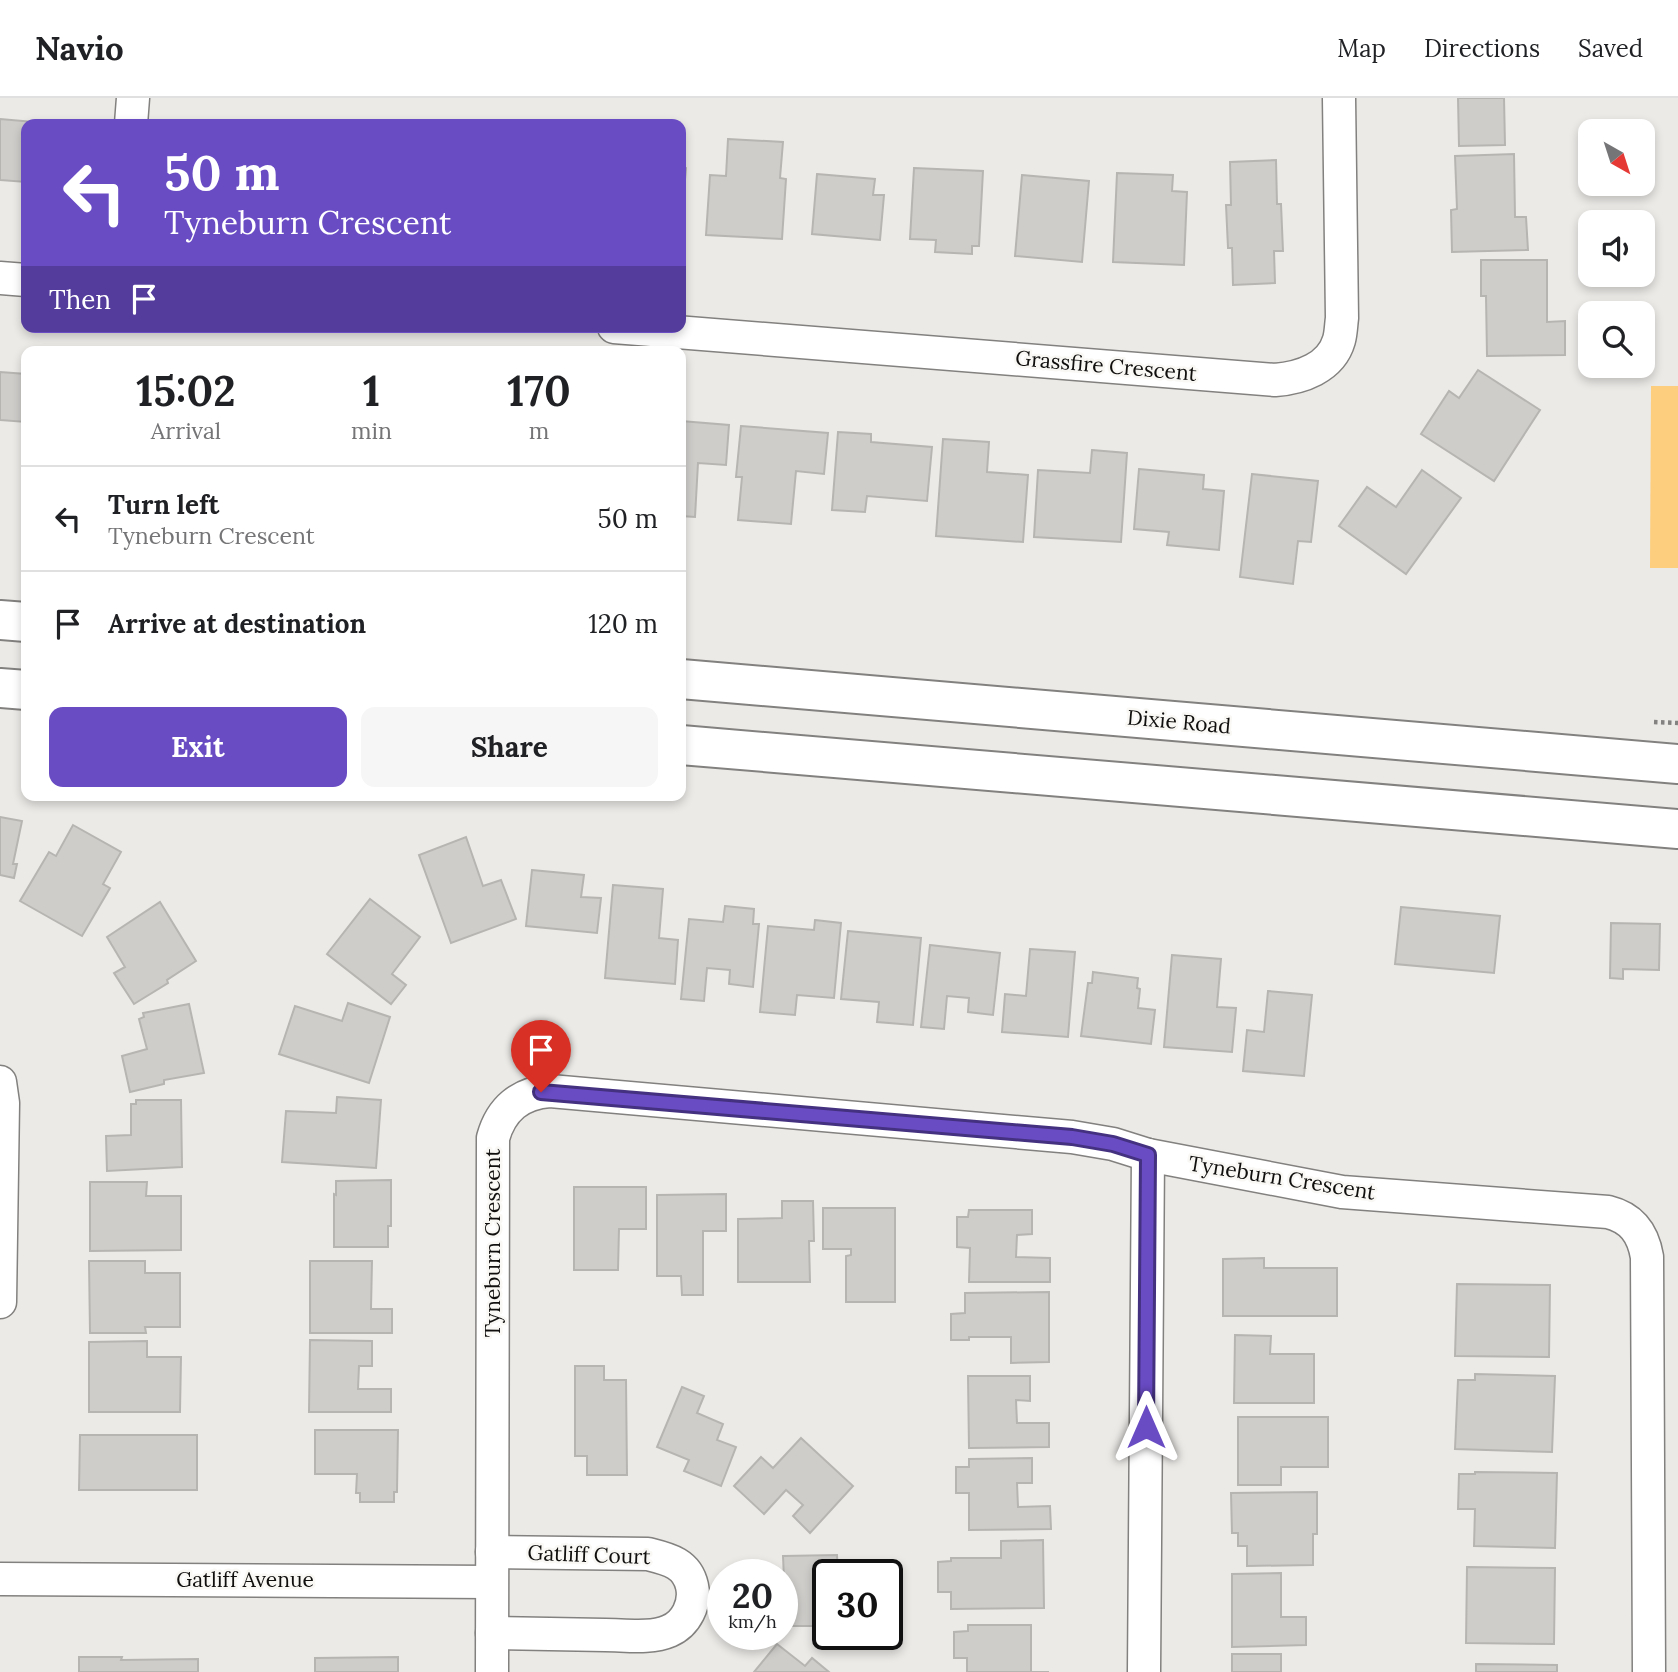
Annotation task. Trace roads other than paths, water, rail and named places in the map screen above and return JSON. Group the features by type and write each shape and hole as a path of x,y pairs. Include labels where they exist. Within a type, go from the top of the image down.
{"main road":[{"path":"0,620 21,622"},
{"name":"Dixie Road","path":"686,679 1678,764"},
{"path":"0,688 21,690"},
{"path":"686,745 1678,829"}],"street":[{"path":"131,119 133,98"},
{"name":"Grassfire Crescent","path":"686,333 1275,380 1297,378 1314,371 1339,342 1342,318 1339,98"},
{"path":"0,278 21,280"},
{"path":"0,1082 3,1102 0,1301"},
{"name":"Tyneburn Crescent","path":"492,1672 493,1139 503,1114 516,1101 533,1093 550,1091 1072,1137 1113,1144 1148,1155 1342,1192 1617,1214 1632,1224 1643,1240 1647,1270 1649,1672"},
{"path":"1144,1672 1148,1155"},
{"name":"Gatliff Court","path":"491,1567 648,1554 679,1564 689,1578 693,1593 686,1617 666,1632 642,1635 492,1633"},
{"name":"Gatliff Avenue","path":"0,1579 491,1567"}]}
